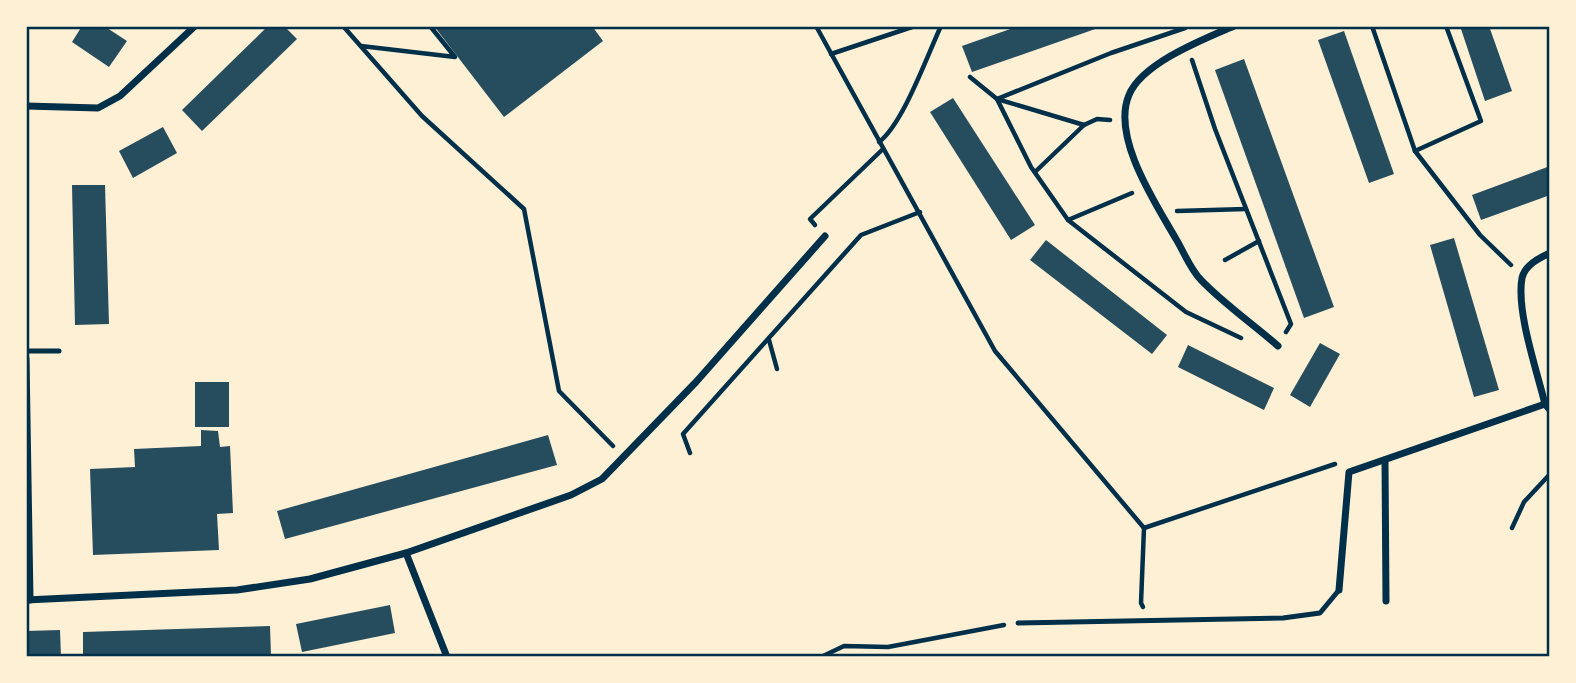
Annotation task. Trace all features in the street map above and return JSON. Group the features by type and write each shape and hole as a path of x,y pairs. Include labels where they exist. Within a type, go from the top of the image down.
{"street":[{"path":"26,106 98,108 120,96 195,26"},
{"path":"1234,26 1187,46 1145,75 1129,95 1125,122 1132,152 1146,187 1199,278 1278,346"},
{"path":"26,359 28,600 237,590 310,579 406,553 570,495 602,479 695,382 825,236"},
{"path":"1339,590 1349,472 1547,407 1523,309 1522,277 1535,259 1550,253"},
{"path":"1385,460 1386,601"},
{"path":"406,553 447,657"}],"lane":[{"path":"26,351 59,351"},
{"path":"1018,623 1257,620 1320,613 1339,590"}],"path":[{"path":"343,26 422,116 524,209 559,391 623,457"},
{"path":"361,47 455,57 430,26"},
{"path":"816,26 995,351 1144,528 1141,603 1152,622"},
{"path":"831,54 915,26"},
{"path":"879,142 888,136 898,118 941,26"},
{"path":"997,99 1111,53 1189,26"},
{"path":"1373,26 1415,151 1480,235 1522,277"},
{"path":"1415,151 1481,121 1446,26"},
{"path":"1187,46 1246,209 1292,324 1278,346"},
{"path":"970,77 997,99 1084,125"},
{"path":"997,99 1035,172 1068,220 1186,312 1244,339"},
{"path":"1035,172 1084,125 1097,119 1125,122"},
{"path":"825,236 810,219 883,149"},
{"path":"1068,220 1146,187"},
{"path":"1160,211 1246,209"},
{"path":"690,453 683,434 861,235 920,212"},
{"path":"1225,260 1259,241"},
{"path":"769,340 777,369"},
{"path":"1144,528 1341,462 1349,472"},
{"path":"1512,528 1524,502 1550,474"},
{"path":"821,657 844,646 888,647 1018,623"}],"building":[{"path":"82,26 104,26 127,41 109,67 72,42"},
{"path":"268,26 284,26 297,39 202,131 182,110"},
{"path":"434,26 592,26 603,41 504,117"},
{"path":"1019,26 1101,27 972,72 962,46"},
{"path":"1460,26 1489,26 1512,91 1485,101"},
{"path":"1344,31 1394,174 1369,183 1318,40"},
{"path":"1244,59 1334,307 1304,318 1215,70"},
{"path":"953,98 1035,225 1011,240 930,112"},
{"path":"163,127 177,153 133,178 119,151"},
{"path":"1550,166 1550,195 1481,220 1472,195"},
{"path":"72,185 105,185 109,324 75,325"},
{"path":"1454,238 1499,390 1474,397 1430,245"},
{"path":"1046,240 1167,335 1152,354 1030,260"},
{"path":"1320,343 1340,354 1310,407 1290,395"},
{"path":"1188,345 1274,388 1264,410 1178,367"},
{"path":"195,382 229,382 229,427 195,427"},
{"path":"201,430 218,431 220,447 230,446 233,513 217,514 219,550 93,555 90,469 135,467 134,449 201,446"},
{"path":"548,435 557,465 285,539 277,511"},
{"path":"390,605 395,633 302,652 296,624"},
{"path":"270,626 271,655 83,657 83,632"},
{"path":"60,630 61,657 26,657 26,631"}]}
